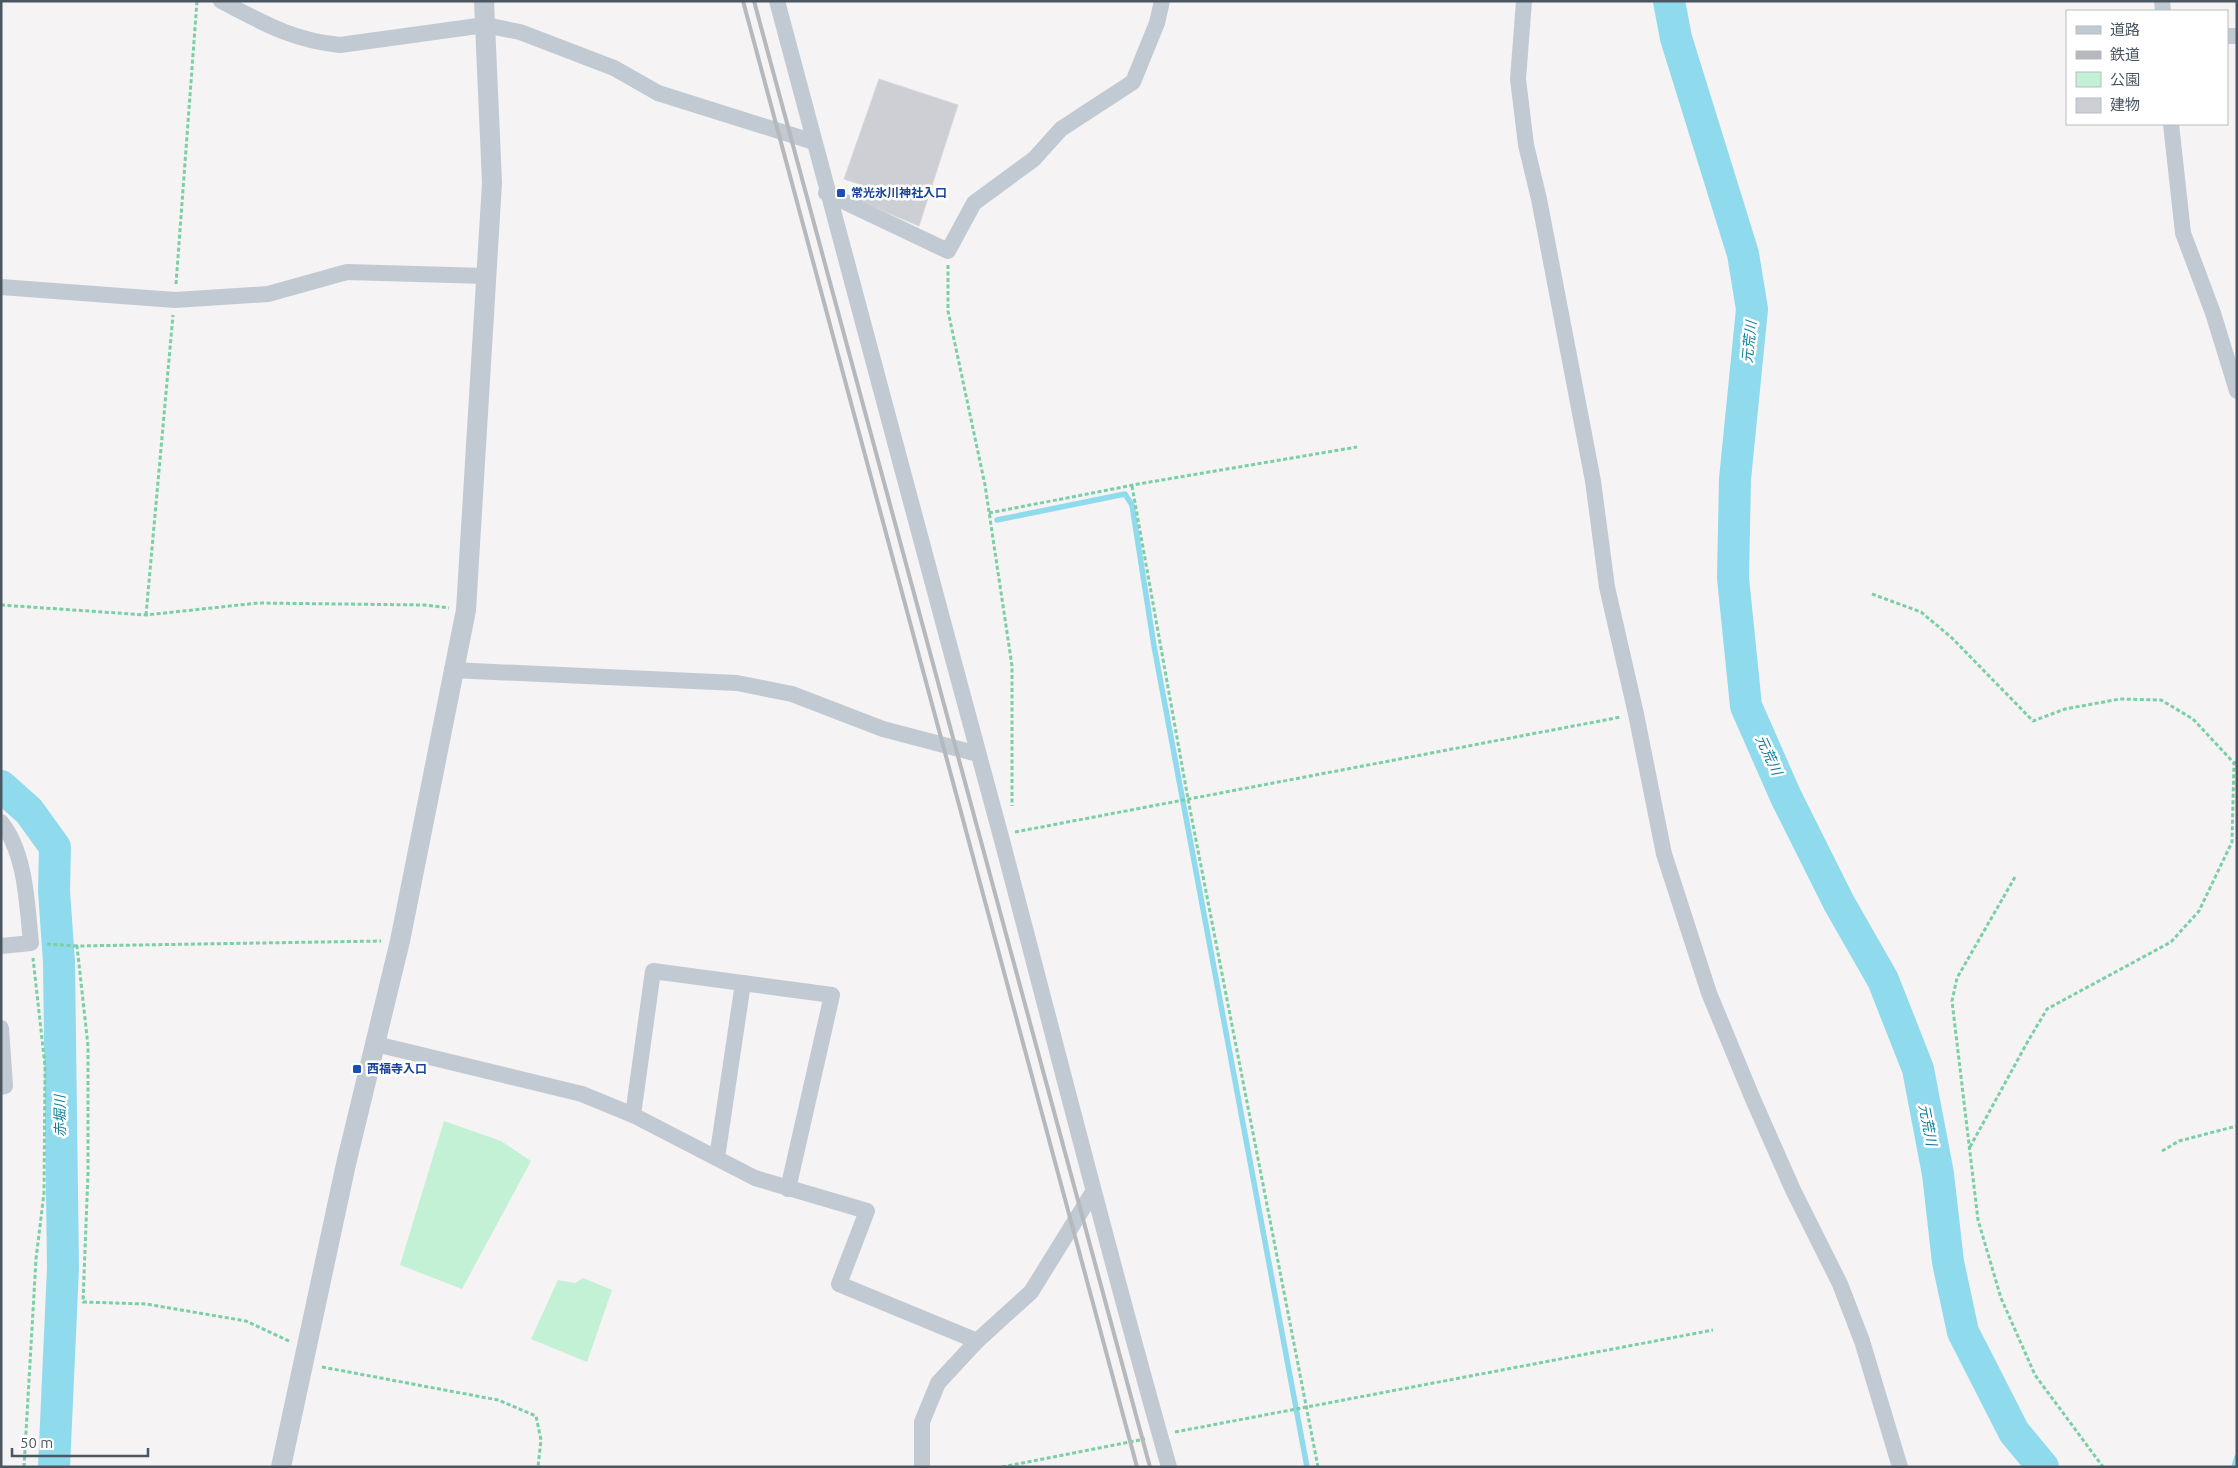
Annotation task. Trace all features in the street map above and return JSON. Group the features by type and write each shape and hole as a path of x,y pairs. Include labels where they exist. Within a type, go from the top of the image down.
{"street":[{"path":"221,1 281,32 317,43 340,45 485,25 520,32 614,68 658,93 814,142"},
{"path":"281,1467 346,1164 400,941 452,670 466,610 492,182 484,1"},
{"path":"777,1 826,193 1000,835 1093,1192 1169,1467"},
{"path":"826,193 948,251 974,203 1034,159 1061,129 1133,82 1157,23 1162,1"},
{"path":"1524,1 1518,79 1526,145 1539,199 1593,481 1607,587 1636,714 1664,854 1709,993 1786,1173 1840,1284 1862,1341 1900,1467"},
{"path":"2171,125 2183,233 2213,313 2237,391"},
{"path":"1,287 175,300 268,294 346,272 486,276"},
{"path":"452,670 737,683 792,694 884,729 978,754"},
{"path":"1,822 7,829 23,873 31,943 1,946"},
{"path":"633,1116 652,971 832,994 788,1189"},
{"path":"716,1158 743,983"},
{"path":"1,1028 5,1086 1,1087"},
{"path":"376,1044 582,1094 633,1116 755,1178 867,1211 839,1284 977,1341"},
{"path":"922,1467 922,1422 938,1383 977,1341 1031,1292 1093,1192"}],"path":[{"path":"948,251 948,311 989,513 1012,666 1012,821 1000,835"},
{"path":"989,513 1357,447"},
{"path":"1132,486 1188,799 1318,1467"},
{"path":"1872,594 1921,612 1952,638 2033,721 2066,709 2120,699 2161,700 2193,719 2235,762 2232,842 2199,911 2171,942 2047,1009 2028,1040 1970,1148"},
{"path":"1,605 146,616 258,603 425,605 466,610"},
{"path":"1000,835 1636,714"},
{"path":"2015,877 1957,978 1952,1001 1978,1220 2001,1298 2035,1376 2103,1467"},
{"path":"24,1467 36,1259 44,1193 45,1124 45,1066 31,943 77,946 400,941"},
{"path":"77,946 88,1046 88,1173 83,1302 146,1304 246,1321 305,1357 498,1400 536,1416 541,1440 538,1467"},
{"path":"2162,1151 2179,1141 2237,1126"},
{"path":"1002,1467 1712,1330"}],"green space":[{"path":"444,1121 501,1141 531,1161 462,1289 400,1265"},
{"path":"583,1278 612,1290 587,1362 531,1339 558,1280 575,1283"}],"building":[{"path":"879,79 958,105 919,226 857,200 862,185 844,179"}],"waterway":[{"name":"元荒川","path":"1669,1 1676,38 1743,254 1752,309 1735,479 1733,578 1746,706 1786,797 1839,903 1883,980 1918,1069 1938,1174 1948,1262 1963,1332 2014,1432 2043,1467"},
{"path":"997,520 1125,494 1132,505 1154,646 1307,1467"},
{"name":"赤堀川","path":"1,786 29,811 55,847 54,891 59,962 63,1268 54,1467"},
{"path":"2234,1467 2237,1457"}],"railway":[{"path":"743,1 1137,1467"},
{"path":"754,1 1150,1467"}],"place":[{"name":"常光氷川神社入口","path":"841,193"},
{"name":"西福寺入口","path":"357,1069"}]}
